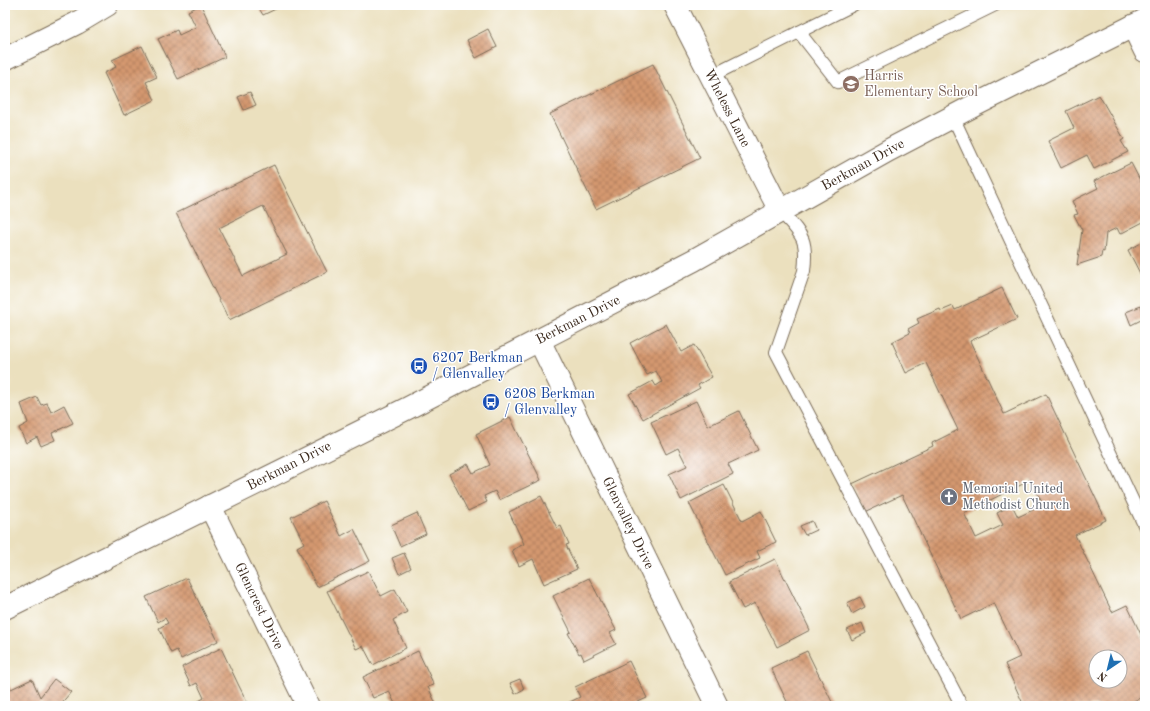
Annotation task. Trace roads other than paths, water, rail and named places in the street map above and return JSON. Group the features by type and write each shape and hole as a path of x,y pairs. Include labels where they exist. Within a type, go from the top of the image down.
{"street":[{"path":"5,59 77,23 107,5"},
{"name":"Wheless Lane","path":"674,5 780,211"},
{"path":"1139,23 1145,51"},
{"name":"Berkman Drive","path":"5,608 408,408 694,260 889,150 1139,23"},
{"name":"Glenvalley Drive","path":"539,340 717,706"},
{"name":"Glencrest Drive","path":"210,506 308,706"}],"lane":[{"path":"711,76 853,5"},
{"path":"799,32 838,82 995,5"},
{"path":"953,117 1145,527"},
{"path":"780,211 797,230 805,242 806,258 804,271 776,352 962,706"}],"place":[{"name":"Harris Elementary School","path":"851,84"},
{"name":"6207 Berkman / Glenvalley","path":"419,366"},
{"name":"6208 Berkman / Glenvalley","path":"491,402"},
{"name":"Memorial United Methodist Church","path":"949,497"}]}
